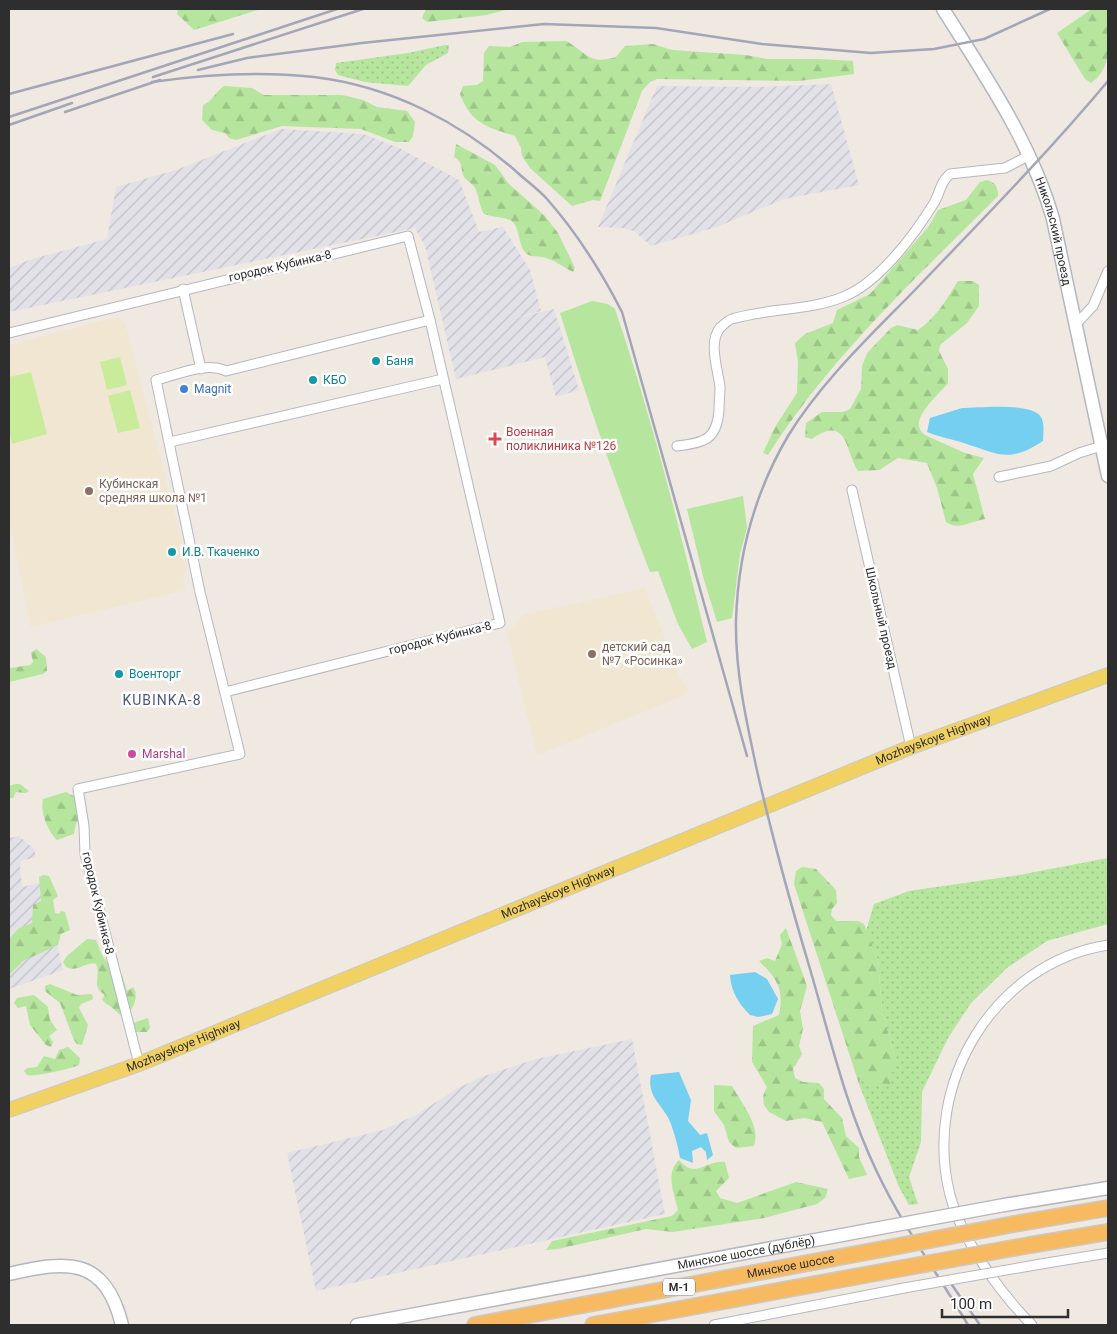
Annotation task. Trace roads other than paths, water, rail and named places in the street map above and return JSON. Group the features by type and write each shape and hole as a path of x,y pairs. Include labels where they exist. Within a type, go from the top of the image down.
{"highway":[{"name":"Минское шоссе","path":"475,1325 1108,1208"},
{"name":"Минское шоссе","path":"593,1325 1108,1232"}],"main road":[{"name":"Никольский проезд","path":"943,9 1030,155 1043,185 1053,218 1105,445 1108,476"},
{"name":"Mozhayskoye Highway","path":"9,1110 139,1064 911,747 1108,675"},
{"name":"Минское шоссе (дублёр)","path":"357,1325 869,1230 1108,1188"},
{"path":"9,1274 60,1266 82,1268 98,1276 108,1287 117,1306 122,1325"}],"street":[{"path":"677,446 706,440 714,434 718,424 720,389 715,343 720,328 730,319 807,306 843,297 862,287 913,238 937,199 944,179 950,174 1005,168 1030,155"},
{"name":"городок Кубинка-8","path":"9,334 408,236 430,320 500,623 225,692"},
{"path":"1076,324 1093,306 1108,271"},
{"path":"183,290 201,369 212,367 226,371 430,320"},
{"name":"городок Кубинка-8","path":"139,1064 85,854 84,826 78,789 240,754 200,592 156,380 201,369"},
{"path":"170,442 443,380"},
{"path":"999,477 1051,466 1105,445"},
{"name":"Школьный проезд","path":"852,490 911,747"},
{"path":"1032,1325 1018,1310 983,1263 967,1234 951,1197 944,1146 949,1099 958,1066 972,1039 992,1010 1020,983 1054,962 1093,948 1108,945"},
{"path":"714,1325 904,1288 1108,1253"}],"water":[{"path":"962,408 1017,408 1036,412 1041,417 1043,423 1043,441 1021,452 1004,455 927,432 930,418"},
{"path":"755,972 767,979 778,999 772,1014 758,1017 750,1015 739,1002 734,992 730,975"},
{"path":"679,1072 691,1100 688,1121 700,1135 707,1133 713,1155 707,1160 706,1152 701,1147 692,1151 693,1163 680,1158 671,1124 651,1089 651,1075"}],"railway":[{"path":"9,117 337,9"},
{"path":"153,77 363,9"},
{"path":"198,70 247,58 362,43 544,24 656,28 762,44 871,53 934,49 984,39 1050,9"},
{"path":"9,94 233,34"},
{"path":"152,82 213,75 274,74 314,77 371,89 398,98 449,123 497,156 547,199 588,253 622,312 747,756"},
{"path":"65,112 160,80"},
{"path":"968,1325 887,1192 866,1148 847,1098 789,897 758,775 746,718 737,659 737,596 750,525 766,479 776,457 801,416 863,342 1013,187 1108,81"},
{"path":"9,125 72,103"},
{"path":"952,1285 980,1325"}],"place":[{"name":"Баня","path":"376,361"},
{"name":"КБО","path":"313,380"},
{"name":"Magnit","path":"184,389"},
{"name":"Военная поликлиника №126","path":"495,439"},
{"name":"Кубинская средняя школа №1","path":"89,491"},
{"name":"И.В. Ткаченко","path":"172,552"},
{"name":"детский сад №7 «Росинка»","path":"592,654"},
{"name":"Военторг","path":"119,674"},
{"name":"Marshal","path":"132,754"}],"district":[{"name":"KUBINKA-8","path":"162,700"}]}
